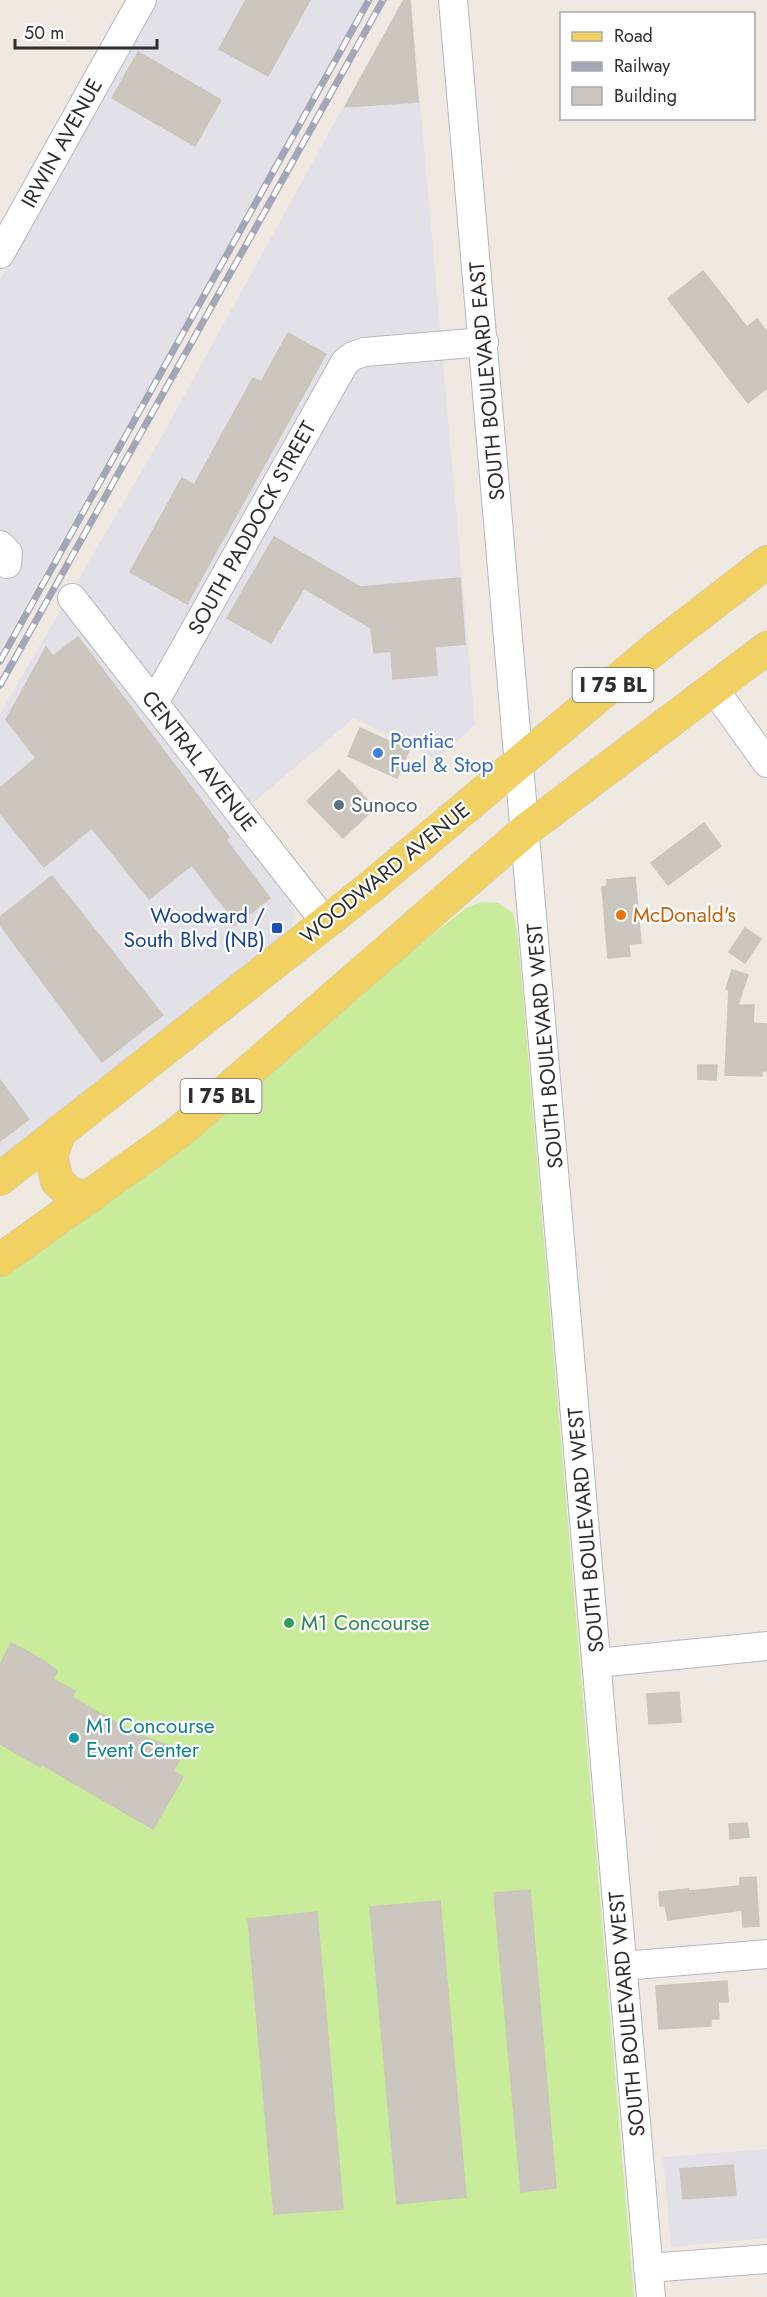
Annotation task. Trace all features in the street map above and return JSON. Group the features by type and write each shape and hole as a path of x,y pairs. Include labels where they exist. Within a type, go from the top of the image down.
{"main road":[{"name":"WOODWARD AVENUE","path":"0,1179 326,923 657,647 767,562"},
{"path":"714,689 767,626"},
{"name":"I 75 BL","path":"0,1260 179,1132 526,830 767,648"},
{"path":"60,1131 51,1156 57,1181 71,1194 90,1197"}],"street":[{"name":"IRWIN AVENUE","path":"0,254 142,0"},
{"name":"SOUTH BOULEVARD EAST","path":"453,0 520,763"},
{"name":"SOUTH PADDOCK STREET","path":"154,703 342,366 353,356 364,352 484,342"},
{"name":"CENTRAL AVENUE","path":"72,598 326,923"},
{"path":"714,689 767,763"},
{"name":"SOUTH BOULEVARD WEST","path":"520,763 651,2297"},
{"path":"597,1663 767,1646"},
{"path":"623,1966 767,1954"},
{"path":"648,2268 767,2259"}],"shaded area":[{"path":"155,0 367,0 0,651 0,280"},
{"path":"402,0 411,0 475,725 437,760 354,718 231,821 290,899 294,912 292,926 287,934 0,1157 0,714 158,443"},
{"path":"767,2149 767,2238 671,2247 663,2157"}],"green space":[{"name":"M1 Concourse","path":"481,902 498,903 513,913 518,938 634,2297 0,2297 0,1257 344,1004 466,908"}],"building":[{"path":"246,0 310,0 268,76 219,49"},
{"path":"404,0 410,0 418,102 345,107"},
{"path":"138,52 221,100 195,146 112,98"},
{"path":"703,271 747,327 757,319 767,332 767,388 748,403 668,299"},
{"path":"288,333 326,354 187,604 130,572 182,478 194,485 253,378 261,382"},
{"path":"274,537 360,587 460,578 465,644 435,647 437,675 393,679 391,651 374,653 371,628 304,588 271,643 227,618"},
{"path":"78,637 229,837 226,840 270,898 234,926 225,914 228,912 192,865 149,899 92,828 44,867 0,813 0,788 36,758 6,720 46,647 53,656"},
{"path":"360,728 409,750 397,778 348,756"},
{"path":"339,770 375,808 343,838 307,801"},
{"path":"704,823 721,846 668,885 651,863"},
{"path":"52,876 163,1015 102,1062 0,925 0,917"},
{"name":"McDonald's","path":"635,877 641,943 629,944 630,956 608,958 602,887 607,886 607,880"},
{"path":"745,928 761,939 745,963 729,952"},
{"path":"732,970 748,975 738,1005 754,1005 753,1023 767,1024 767,1071 762,1071 762,1076 725,1075 729,990 726,989"},
{"path":"698,1065 717,1065 716,1080 698,1079"},
{"path":"0,1080 29,1119 0,1141"},
{"name":"M1 Concourse Event Center","path":"11,1643 43,1660 57,1671 53,1679 75,1691 72,1697 133,1733 185,1751 173,1771 183,1777 153,1829 41,1764 40,1767 0,1744 0,1665"},
{"path":"679,1692 681,1722 649,1724 647,1694"},
{"path":"747,1823 749,1837 730,1839 729,1824"},
{"path":"756,1877 759,1926 743,1927 742,1910 668,1920 665,1906 660,1906 659,1892 740,1886 740,1878"},
{"path":"530,1890 556,2188 521,2192 494,1893"},
{"path":"440,1901 466,2197 397,2204 370,1907"},
{"path":"317,1912 343,2209 274,2214 248,1919"},
{"path":"727,1981 728,2002 718,2002 719,2019 711,2019 711,2026 659,2029 656,1986"},
{"path":"733,2165 736,2195 683,2199 680,2169"}],"railway":[{"path":"0,661 369,0"},
{"path":"0,685 383,0"}],"place":[{"name":"Pontiac Fuel & Stop","path":"378,753"},
{"name":"Sunoco","path":"339,805"},
{"name":"McDonald's","path":"621,915"},
{"name":"Woodward / South Blvd (NB)","path":"277,928"},
{"name":"M1 Concourse","path":"289,1623"},
{"name":"M1 Concourse Event Center","path":"74,1738"}]}
